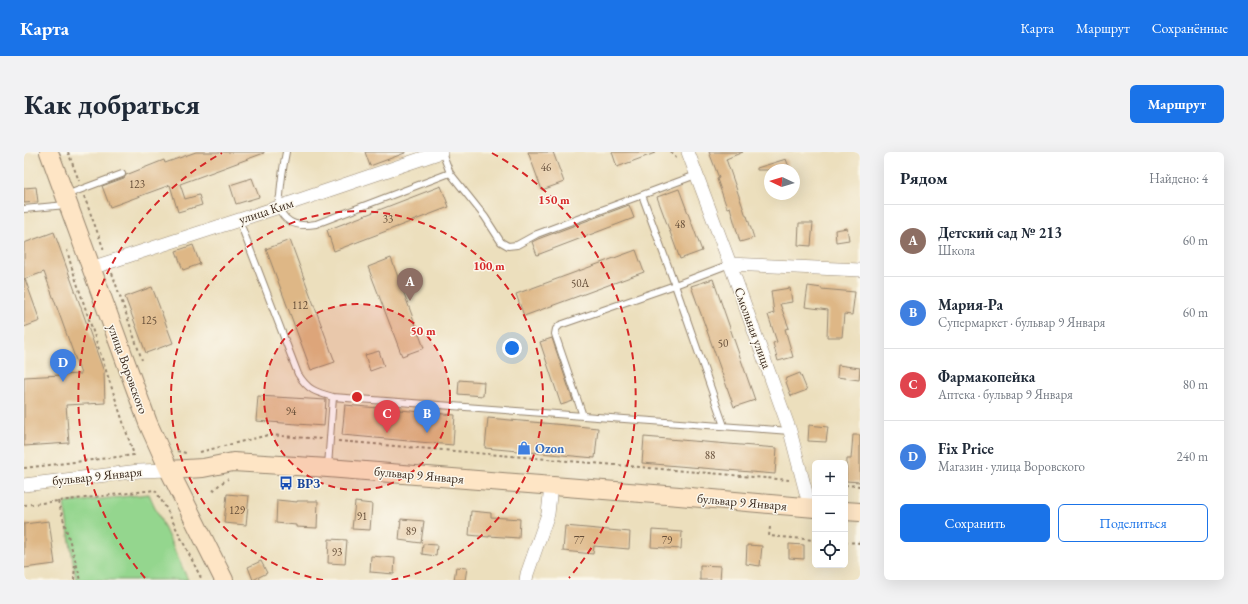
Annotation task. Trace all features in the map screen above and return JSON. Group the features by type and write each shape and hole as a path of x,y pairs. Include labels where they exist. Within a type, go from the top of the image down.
{"main road":[{"name":"улица Воровского","path":"49,152 148,423 169,470 224,580"},
{"name":"бульвар 9 Января","path":"169,470 204,468 233,462 328,468 812,508"},
{"path":"848,511 860,512"}],"street":[{"name":"улица Ким","path":"91,268 279,207 441,152"},
{"name":"Смольная улица","path":"688,152 790,431 803,481 812,505"},
{"path":"730,264 860,270"},
{"name":"бульвар 9 Января","path":"24,485 139,471 169,470"},
{"path":"526,580 548,514 551,486"}],"lane":[{"path":"286,152 281,178 279,207 287,219 295,224 304,226 316,224 450,173"},
{"path":"441,152 450,173 485,216 501,242 508,246 517,245 537,234 696,175"},
{"path":"24,209 66,200 122,174"},
{"path":"642,195 724,426"},
{"path":"239,220 298,374 305,385 316,392 333,397 790,431"},
{"path":"583,416 555,334 556,329 560,325 730,264"},
{"path":"328,468 333,397"}],"path":[{"path":"24,468 134,454 67,250"},
{"path":"197,453 268,435 803,481"},
{"path":"176,450 190,454"},
{"path":"848,485 860,486"},
{"path":"24,505 155,490 166,508 202,580"},
{"path":"58,501 80,580"},
{"path":"770,527 769,536 812,540"},
{"path":"848,542 860,543"},
{"path":"74,580 75,562"}],"green space":[{"path":"149,494 188,580 76,580 64,503"}],"building":[{"path":"196,152 264,153 180,184 185,199 199,195 202,205 178,212 170,185 110,207 102,186 164,160 165,163"},
{"path":"365,152 405,152 405,153 370,166"},
{"path":"528,152 553,152 564,182 542,190"},
{"path":"612,152 655,152 655,153 617,167"},
{"path":"709,152 743,152 726,159 754,238 740,242 730,207 727,208 717,179 719,178"},
{"path":"786,159 788,164 770,164"},
{"path":"764,166 764,170 757,170 757,168"},
{"path":"252,178 259,197 236,204 230,185"},
{"path":"441,186 449,207 334,251 327,230"},
{"path":"36,187 38,202 24,203 24,188"},
{"path":"679,189 702,251 680,259 657,197"},
{"path":"629,205 634,218 537,255 532,242"},
{"path":"799,223 813,223 811,246 798,245"},
{"path":"847,228 849,240 836,242 835,230"},
{"path":"54,232 104,372 105,403 66,405 69,443 24,446 24,377 81,374 44,272 24,279 24,243"},
{"path":"290,240 335,362 311,370 266,249"},
{"path":"193,245 200,264 183,270 176,251"},
{"path":"636,250 644,272 524,316 516,294"},
{"path":"391,258 424,348 402,356 368,267"},
{"path":"24,279 40,321 24,327"},
{"path":"713,279 755,400 734,407 691,286"},
{"path":"808,286 822,288 821,289 855,292 852,315 844,314 842,337 827,337 828,310 805,307"},
{"path":"152,287 173,343 146,353 125,297"},
{"path":"790,288 792,302 780,304 789,328 785,329 793,357 778,361 773,343 777,342 768,315 774,313 771,291"},
{"path":"552,338 573,401 561,405 540,342"},
{"path":"379,351 384,366 370,371 365,355"},
{"path":"838,365 860,368 859,380 837,377"},
{"path":"800,373 807,390 791,396 785,379"},
{"path":"459,380 484,382 483,396 458,394"},
{"path":"258,396 326,400 324,426 256,421"},
{"path":"345,405 455,415 453,445 342,435"},
{"path":"488,418 598,428 595,458 485,448"},
{"path":"809,425 828,427 826,442 808,441"},
{"path":"853,435 860,435 860,482 848,481 847,459 851,459"},
{"path":"644,437 777,448 775,474 642,463"},
{"path":"227,494 249,496 246,525 224,523"},
{"path":"277,500 297,502 318,501 317,528 296,527 296,525 276,523"},
{"path":"355,502 372,504 370,530 352,529"},
{"path":"471,511 491,513 491,517 520,519 519,538 469,535"},
{"path":"401,519 424,521 421,543 399,540"},
{"path":"49,521 55,564 24,568 24,524"},
{"path":"565,526 630,532 629,549 594,546 593,554 563,551"},
{"path":"652,530 682,532 681,549 651,547"},
{"path":"329,539 347,540 345,564 328,563"},
{"path":"423,544 437,545 436,556 422,554"},
{"path":"789,544 804,545 804,559 789,558"},
{"path":"747,545 762,546 760,566 746,564"},
{"path":"371,556 395,558 394,574 370,572"},
{"path":"261,561 267,573 253,580 248,567"},
{"path":"700,565 721,566 720,580 700,580"},
{"path":"456,567 467,568 465,580 454,580"}],"place":[{"name":"Детский сад № 213","path":"410,301"},
{"name":"Fix Price","path":"63,382"},
{"name":"Фармакопейка","path":"387,433"},
{"name":"Мария-Ра","path":"427,433"},
{"name":"Ozon","path":"524,448"},
{"name":"ВРЗ","path":"286,483"}]}
